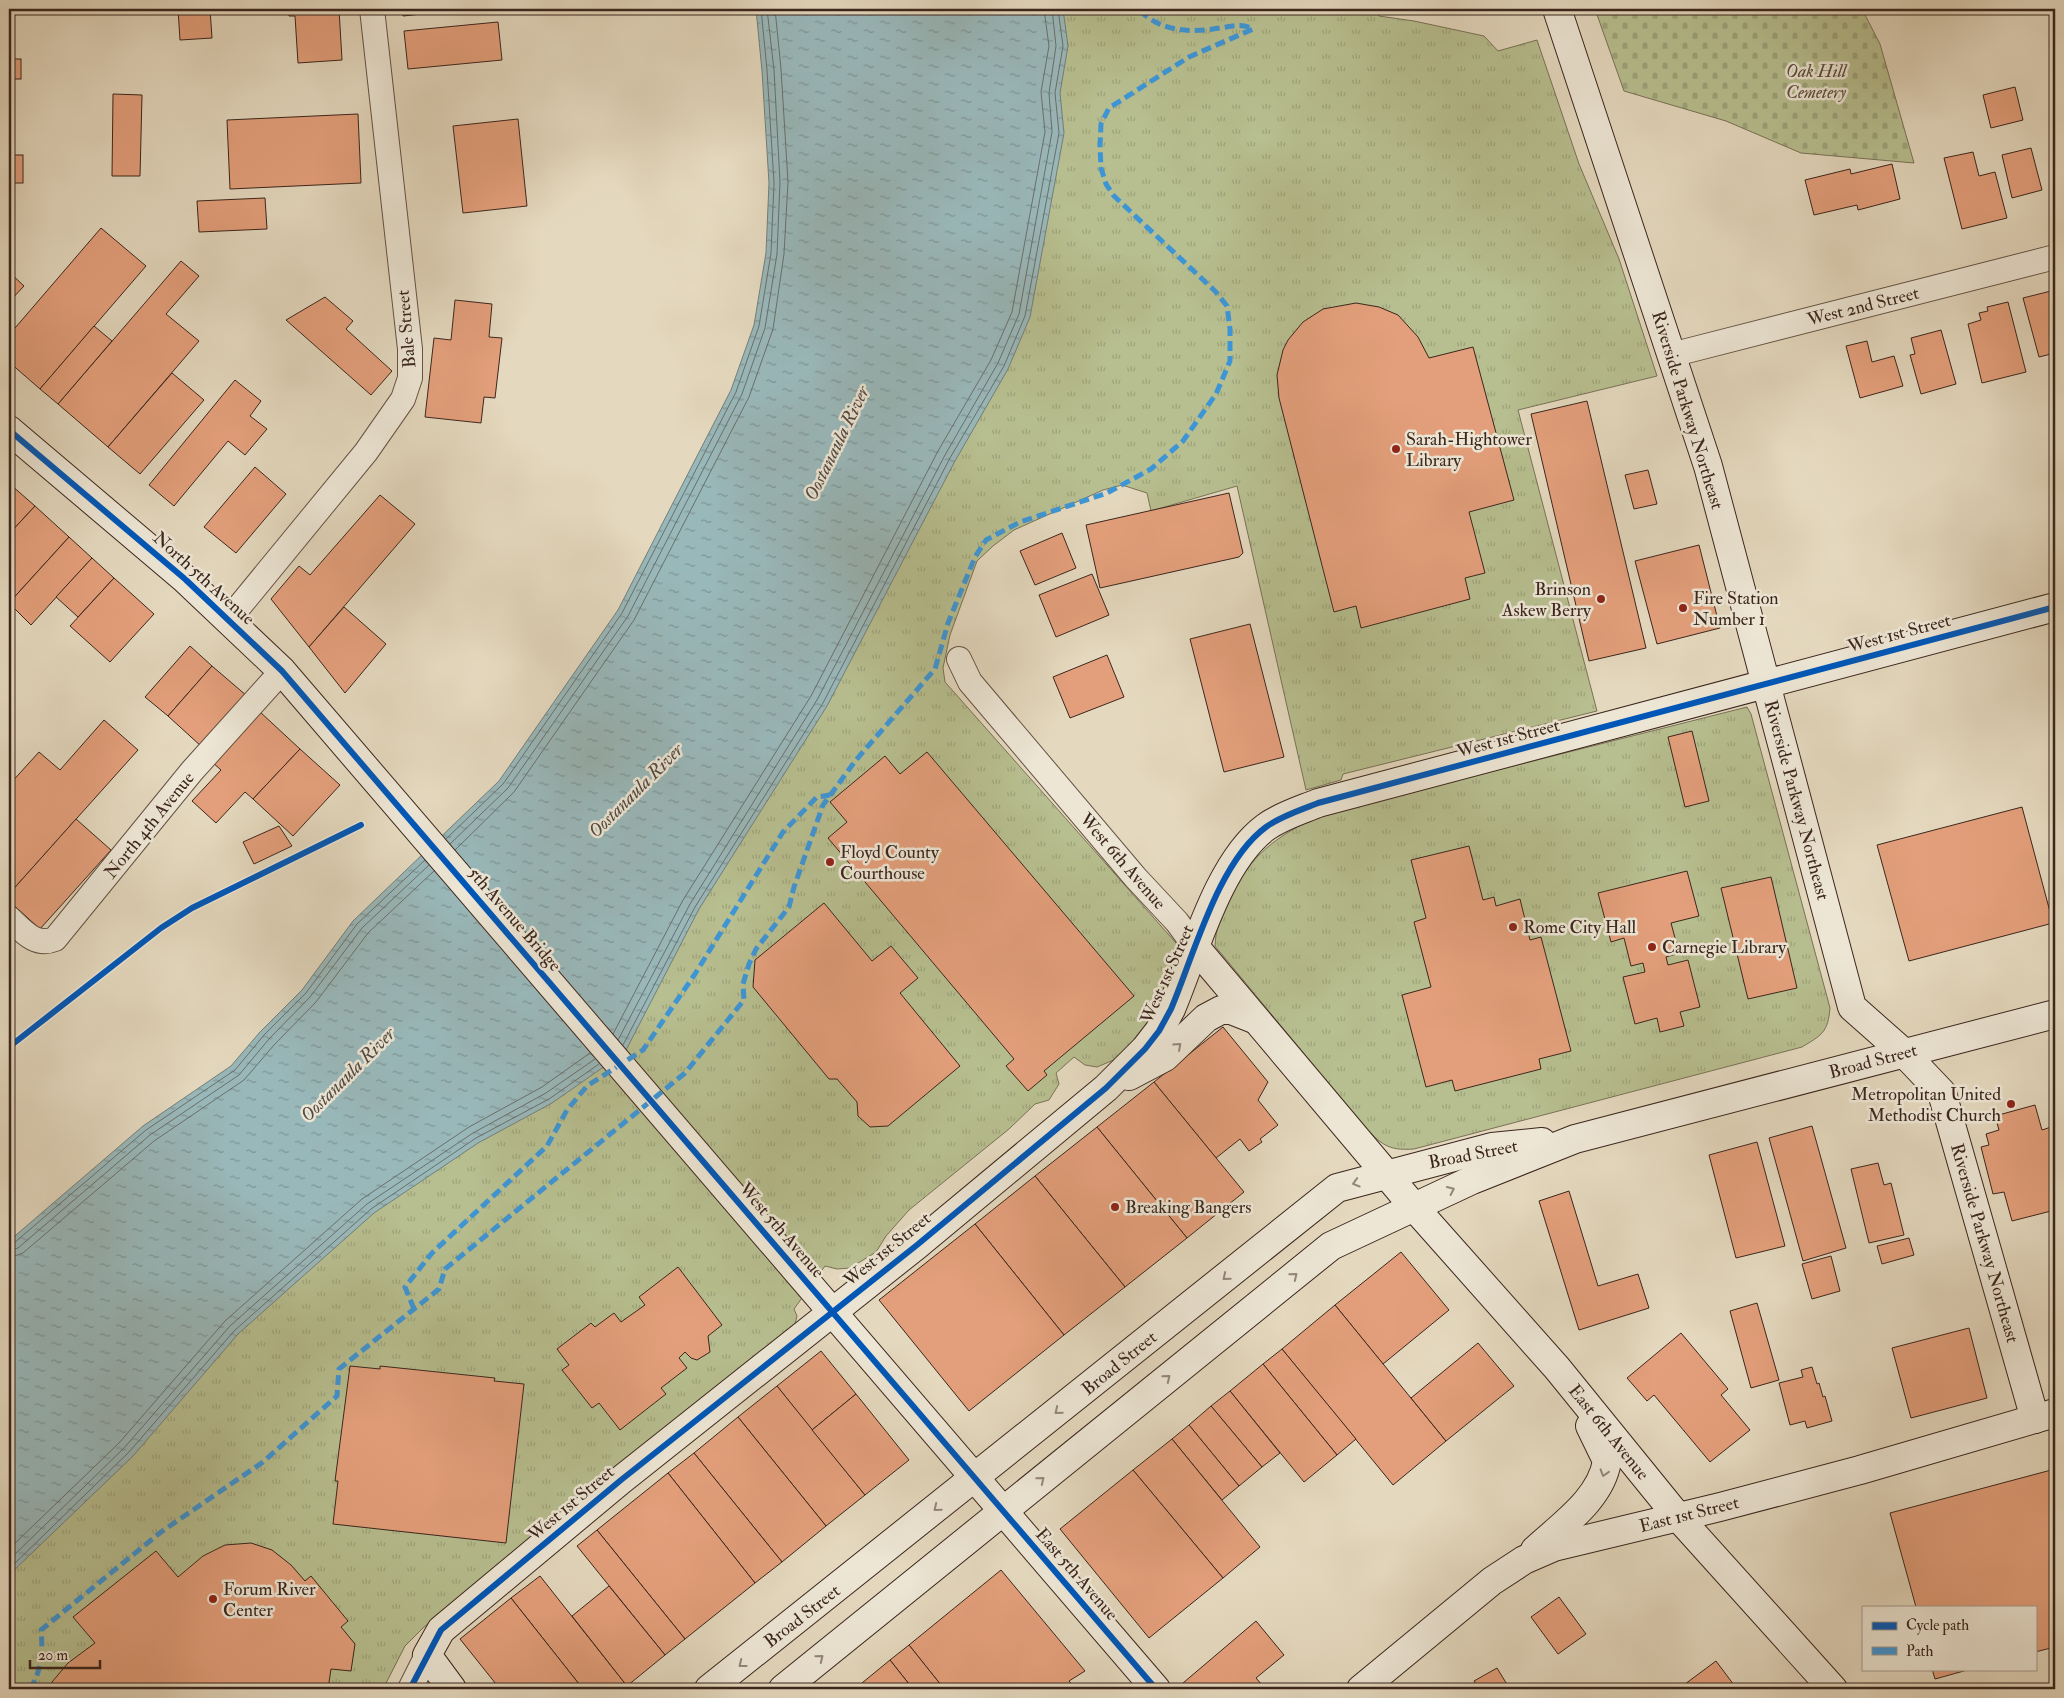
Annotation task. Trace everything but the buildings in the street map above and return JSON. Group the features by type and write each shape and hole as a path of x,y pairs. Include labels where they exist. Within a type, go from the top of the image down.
{"street":[{"name":"Bale Street","path":"229,619 366,452 403,399 410,378 410,349 372,9"},
{"name":"Riverside Parkway Northeast","path":"1557,9 1708,466 1852,1006 1904,1053 1942,1093 2045,1416"},
{"name":"West 2nd Street","path":"1672,355 2055,257"},
{"name":"North 5th Avenue","path":"9,430 229,619 282,671 364,765"},
{"name":"West 1st Street","path":"410,1689 441,1630 622,1480 833,1312 1106,1088 1145,1049 1159,1031 1171,1009 1230,870 1246,845 1266,827 1289,814 1318,803 1514,753 1766,683 2055,607"},
{"name":"West 6th Avenue","path":"959,659 970,682 1135,877 1178,922 1196,948 1254,1019 1387,1174"},
{"name":"North 4th Avenue","path":"9,918 36,942 46,943 55,939 192,771 282,671"},
{"name":"5th Avenue Bridge","path":"364,765 644,1093"},
{"path":"1106,1088 1165,1057 1206,1018 1221,1010 1231,1010 1254,1019"},
{"name":"Broad Street","path":"782,1689 1330,1246 1472,1180 1575,1139 2055,1014"},
{"name":"West 5th Avenue","path":"644,1093 975,1478"},
{"name":"Broad Street","path":"709,1689 1337,1188 1492,1147 1575,1139"},
{"name":"East 6th Avenue","path":"1387,1174 1557,1368 1678,1517 1833,1689"},
{"path":"1524,1560 1594,1493 1606,1470 1608,1461 1604,1450 1557,1368"},
{"name":"East 1st Street","path":"1361,1689 1492,1581 1524,1560 1554,1547 1860,1470 2045,1416"},
{"name":"East 5th Avenue","path":"975,1478 1156,1689"},
{"path":"427,1655 452,1689"}],"green space":[{"name":"Floyd County Courthouse","path":"952,9 1376,9 1379,16 1414,21 1484,36 1498,51 1537,40 1579,164 1619,259 1657,376 1518,410 1597,711 1343,774 1341,780 1306,790 1237,486 1151,511 1147,493 1122,485 1103,490 1014,530 977,561 950,635 943,668 945,682 1176,943 1177,964 1149,1025 1116,1059 1097,1067 1085,1065 1074,1057 1056,1073 1059,1084 1049,1100 1035,1104 1009,1129 909,1210 886,1236 876,1252 850,1268 837,1269 825,1266 794,1309 797,1316 795,1324 625,1461 604,1485 424,1627 405,1646 383,1689 9,1689 9,1393 696,725"},
{"name":"Oak Hill Cemetery","path":"1595,9 1862,9 1880,44 1914,163 1801,153 1726,121 1624,91"},
{"name":"Rome City Hall","path":"1747,707 1751,714 1830,1008 1826,1028 1819,1036 1802,1047 1414,1149 1397,1149 1385,1145 1363,1125 1215,946 1217,928 1236,886 1245,872 1278,839 1291,830 1323,814"}],"water":[{"name":"Oostanaula River","path":"756,9 1063,9 1068,46 1060,93 1064,133 1030,317 1008,369 955,461 827,706 699,909 625,1052 552,1103 478,1143 374,1213 238,1334 133,1456 9,1575 9,1241 143,1126 231,1066 260,1032 302,990 353,921 499,781 618,610 731,390 754,325 766,253 769,183"}],"marked path":[{"path":"30,1689 37,1675 41,1660 41,1630 161,1532 263,1462 337,1396 339,1369 439,1289 445,1269 685,1073 744,1000 743,984 749,964 756,949 789,907 794,887 823,805 856,760 935,669 948,623 975,557 986,540 1020,522 1107,493 1151,469 1183,441 1216,394 1230,361 1230,329 1227,306 1215,291 1114,196 1106,184 1101,168 1101,124 1109,108 1189,57 1253,29 1245,26 1209,30 1176,29 1156,22 1138,9"},
{"path":"414,1309 405,1287 432,1253 547,1146 567,1110 587,1086 643,1050 695,974 783,832 817,797 830,795"}],"cycle path":[{"path":"9,430 185,579 282,671 1156,1689"},
{"path":"410,1689 441,1630 621,1480 917,1245 1106,1088 1145,1049 1159,1031 1171,1009 1209,911 1221,886 1234,863 1249,843 1272,823 1318,803 2055,607"},
{"path":"9,1047 161,928 192,908 361,825"}],"place":[{"name":"Sarah-Hightower Library","path":"1396,449"},
{"name":"Brinson Askew Berry","path":"1601,599"},
{"name":"Fire Station Number 1","path":"1683,608"},
{"name":"Floyd County Courthouse","path":"830,862"},
{"name":"Rome City Hall","path":"1513,927"},
{"name":"Carnegie Library","path":"1652,947"},
{"name":"Metropolitan United Methodist Church","path":"2011,1104"},
{"name":"Breaking Bangers","path":"1115,1207"},
{"name":"Forum River Center","path":"213,1599"}]}
